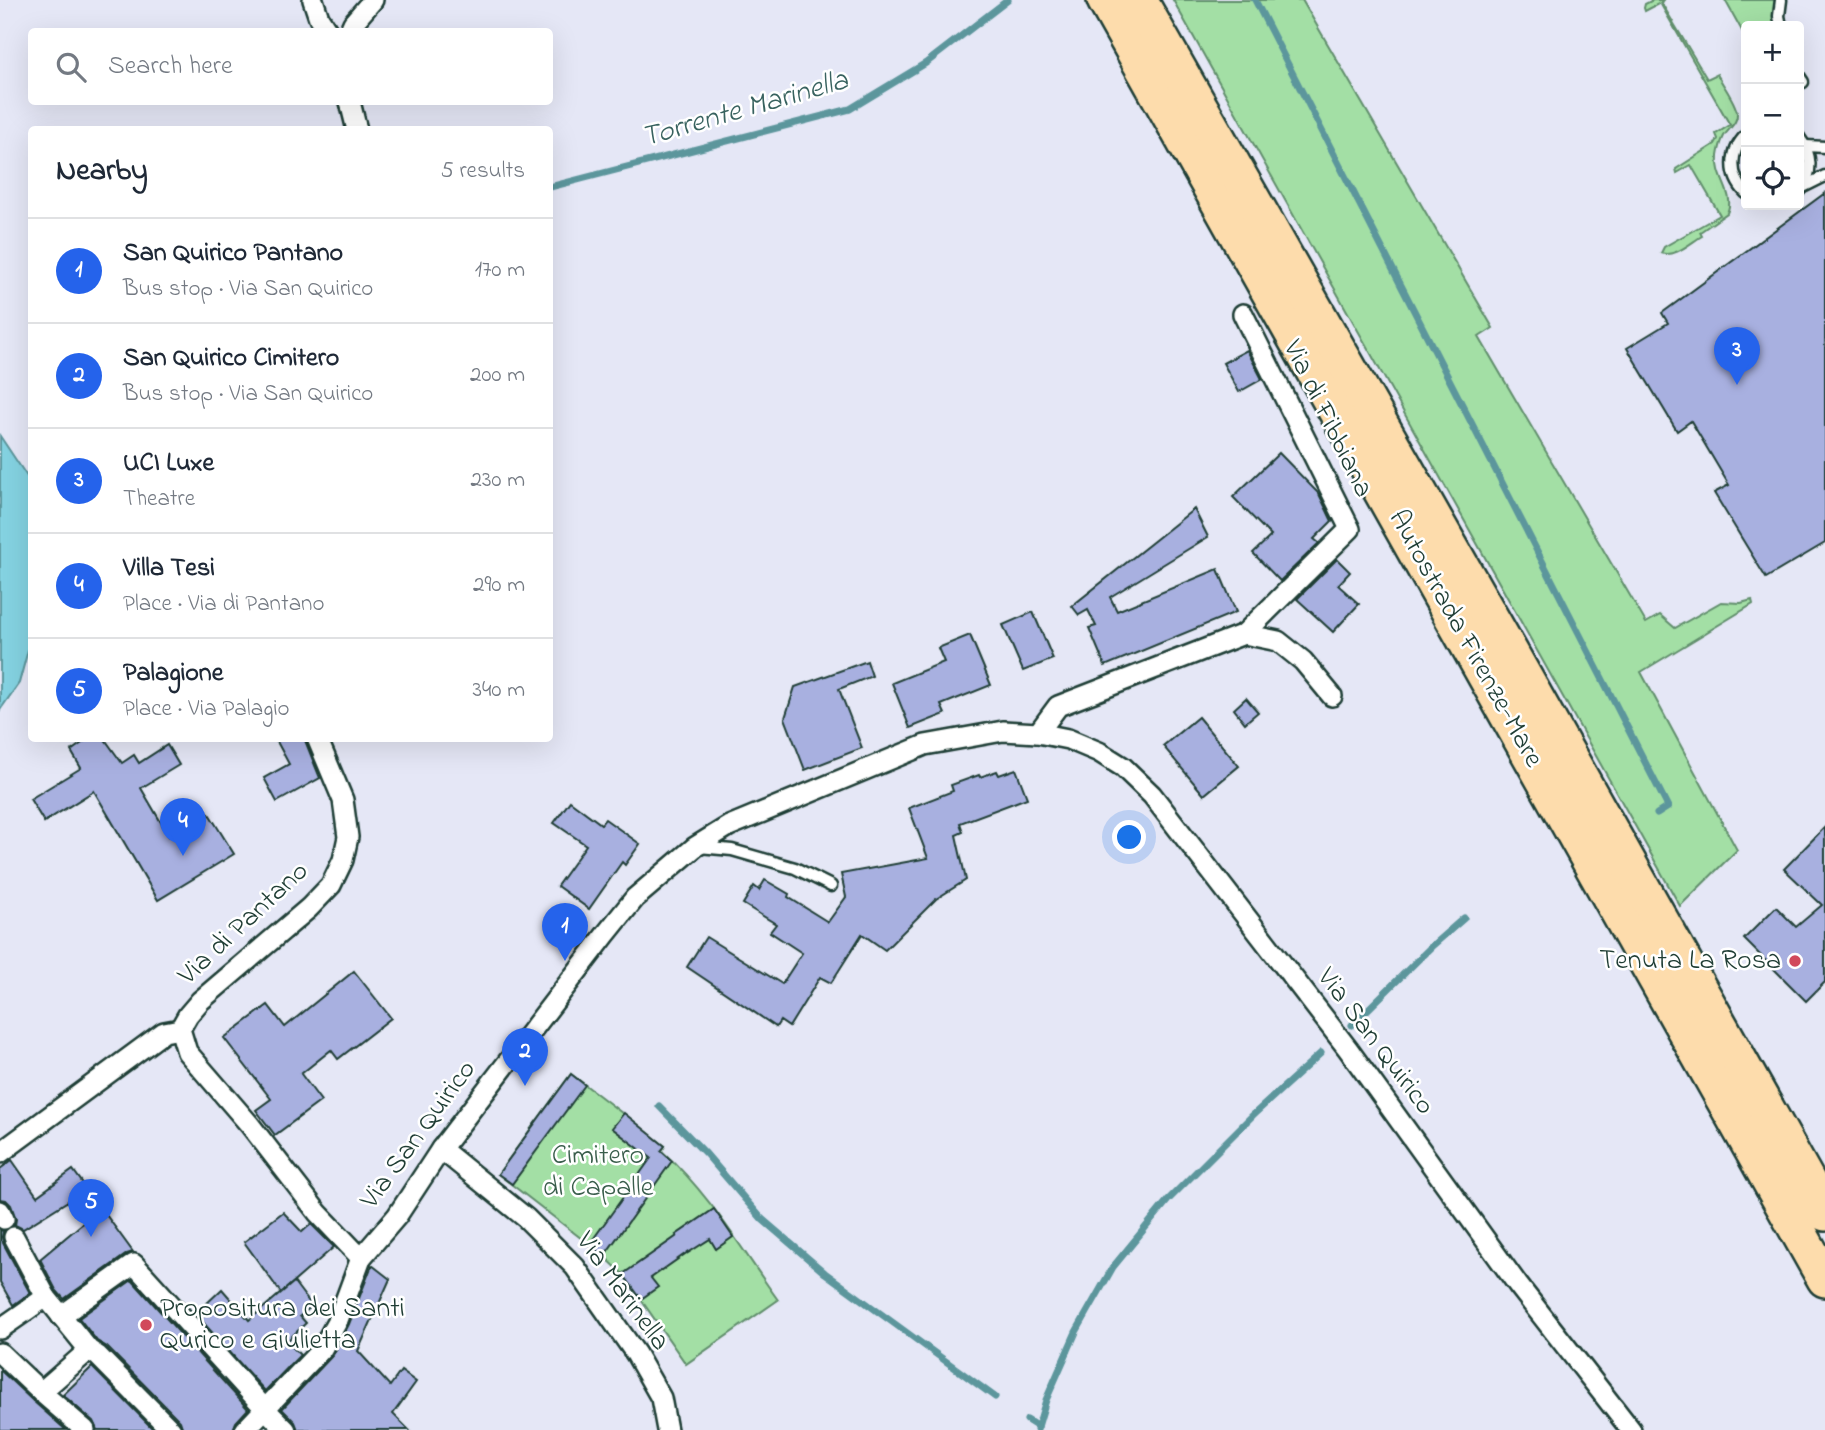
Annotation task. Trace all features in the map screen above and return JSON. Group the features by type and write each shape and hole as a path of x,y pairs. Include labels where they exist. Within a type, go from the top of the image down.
{"highway":[{"name":"Autostrada Firenze-Mare","path":"1116,0 1508,650 1825,1213"},
{"name":"Autostrada Firenze-Mare","path":"1116,0 1825,1279"}],"street":[{"path":"313,0 325,28"},
{"path":"351,28 373,0"},
{"path":"351,105 356,126"},
{"name":"Via di Fibbiana","path":"1243,314 1350,528 1244,634"},
{"path":"1038,733 1058,705 1244,634 1278,641 1303,661 1332,696"},
{"name":"Via San Quirico","path":"245,1430 322,1349 338,1320 361,1258 397,1216 441,1149 635,898 695,847 729,826 925,745 1003,731 1038,733 1068,739 1099,752 1123,767 1152,795 1348,1049 1518,1285 1631,1430"},
{"name":"Via di Pantano","path":"319,742 343,800 348,837 343,860 331,885 309,908 200,1001 180,1029 187,1052 250,1125 318,1213 361,1258"},
{"path":"0,1153 164,1032 180,1029"},
{"name":"Via Marinella","path":"441,1149 526,1217 575,1266 636,1354 655,1387 661,1398 667,1430"},
{"path":"14,1237 47,1297 61,1316 89,1350 170,1430"},
{"path":"61,1316 134,1264 286,1430"},
{"path":"0,1329 47,1297"},
{"path":"41,1392 89,1350"},
{"path":"0,1353 85,1430"}],"lane":[{"path":"1780,21 1781,0"},
{"path":"1741,141 1733,158 1733,169 1741,186"},
{"path":"1804,142 1825,148"},
{"path":"1804,145 1810,156 1810,167 1804,184"},
{"path":"1804,187 1825,176"},
{"path":"695,847 732,850 795,868 831,886"}],"green space":[{"path":"1173,0 1302,0 1493,328 1479,337 1646,623 1660,615 1675,628 1721,602 1741,603 1752,600 1753,604 1641,672 1737,850 1680,906"},
{"path":"1653,0 1663,0 1661,2 1707,79 1717,74 1732,98 1737,113 1735,123 1723,138 1718,156 1719,172 1729,199 1727,213 1700,232 1702,236 1682,249 1666,254 1661,253 1664,247 1720,215 1691,165 1677,173 1676,169 1715,144 1718,139 1716,134 1730,125 1660,3 1645,11 1645,4"},
{"path":"1725,0 1778,0 1778,21 1741,21 1741,29"},
{"name":"Cimitero di Capalle","path":"571,1074 665,1146 662,1151 710,1203 778,1300 686,1364 623,1274 604,1256 498,1174"}],"water":[{"path":"0,436 28,478 28,650 19,683 0,710"}],"building":[{"path":"1825,193 1825,543 1766,578 1714,493 1729,485 1691,421 1677,431 1627,348 1668,323 1662,313"},
{"path":"1247,350 1262,379 1239,392 1223,363"},
{"path":"1279,453 1319,494 1332,521 1314,539 1319,543 1280,581 1253,553 1271,536 1233,497"},
{"path":"1194,509 1208,537 1110,597 1117,611 1218,569 1236,612 1105,666 1089,628 1096,626 1088,610 1079,615 1072,606"},
{"path":"1337,559 1350,572 1338,585 1359,604 1333,632 1297,599"},
{"path":"1033,612 1053,659 1023,671 1003,625"},
{"path":"970,635 991,685 941,705 945,714 910,728 892,683 944,662 938,648"},
{"path":"867,661 872,676 839,689 862,748 805,770 785,718 795,687"},
{"path":"1246,698 1258,712 1245,723 1234,709"},
{"path":"1198,717 1239,766 1204,795 1163,746"},
{"path":"83,742 107,742 122,763 134,755 139,763 167,745 179,765 141,788 169,836 208,812 234,854 158,900 94,791 44,822 30,799 81,768 71,751"},
{"path":"277,742 306,742 320,778 277,802 264,778 289,764"},
{"path":"1016,769 1027,798 960,823 963,832 956,835 966,880 936,899 885,950 862,934 831,983 820,977 789,1027 780,1021 776,1027 687,967 706,937 782,984 802,953 770,932 776,924 743,904 754,886 759,890 765,880 828,922 846,897 841,874 928,858 909,808 953,791 951,785 979,775 980,777 997,771 999,775"},
{"path":"570,801 601,824 605,819 640,844 625,865 622,862 589,909 557,886 586,845 554,823"},
{"name":"Tenuta La Rosa","path":"1825,827 1825,982 1806,1001 1744,939 1776,907 1796,927 1822,905 1784,869"},
{"path":"354,971 391,1018 338,1059 331,1050 301,1074 321,1101 275,1135 256,1110 271,1099 224,1038 268,1005 285,1027"},
{"path":"571,1074 585,1085 512,1184 498,1174"},
{"path":"624,1113 665,1146 661,1151 672,1161 604,1256 589,1245 651,1158 612,1128"},
{"path":"12,1160 37,1196 73,1170 87,1189 23,1229 15,1225 16,1219 11,1205 0,1199 0,1169"},
{"path":"101,1208 133,1252 64,1299 56,1290 40,1259"},
{"path":"714,1209 733,1237 716,1249 710,1239 688,1252 651,1278 658,1287 641,1299 623,1274"},
{"path":"283,1212 302,1232 311,1224 334,1247 281,1293 244,1242"},
{"path":"0,1230 3,1231 3,1243 30,1293 13,1305 0,1282"},
{"path":"372,1265 390,1279 358,1351 390,1386 401,1371 416,1382 393,1414 409,1430 298,1430 295,1422 282,1409 333,1355 349,1324"},
{"path":"132,1280 248,1409 236,1422 233,1430 183,1430 180,1421 107,1347 97,1341 79,1318"},
{"path":"294,1282 312,1306 300,1316 306,1323 287,1341 300,1355 265,1391 200,1319 210,1310 205,1305 222,1289 249,1320"},
{"path":"92,1367 154,1430 97,1430 93,1421 63,1395"},
{"path":"0,1370 33,1401 66,1430 0,1430"}],"waterway":[{"name":"Torrente Marinella","path":"553,186 850,109 926,63 1008,0"},
{"path":"1255,0 1668,807 1657,814"},
{"path":"1352,1025 1464,918"},
{"path":"1037,1430 1046,1400 1076,1332 1113,1267 1168,1200 1253,1115 1321,1053"},
{"path":"659,1106 706,1154 762,1219 825,1273 995,1397"},
{"path":"1027,1420 1038,1427"}],"place":[{"name":"UCI Luxe","path":"1737,385"},
{"name":"Villa Tesi","path":"183,856"},
{"name":"San Quirico Pantano","path":"565,961"},
{"name":"Tenuta La Rosa","path":"1795,961"},
{"name":"San Quirico Cimitero","path":"525,1086"},
{"name":"Palagione","path":"91,1237"},
{"name":"Propositura dei Santi Qurico e Giulietta","path":"146,1325"}]}
